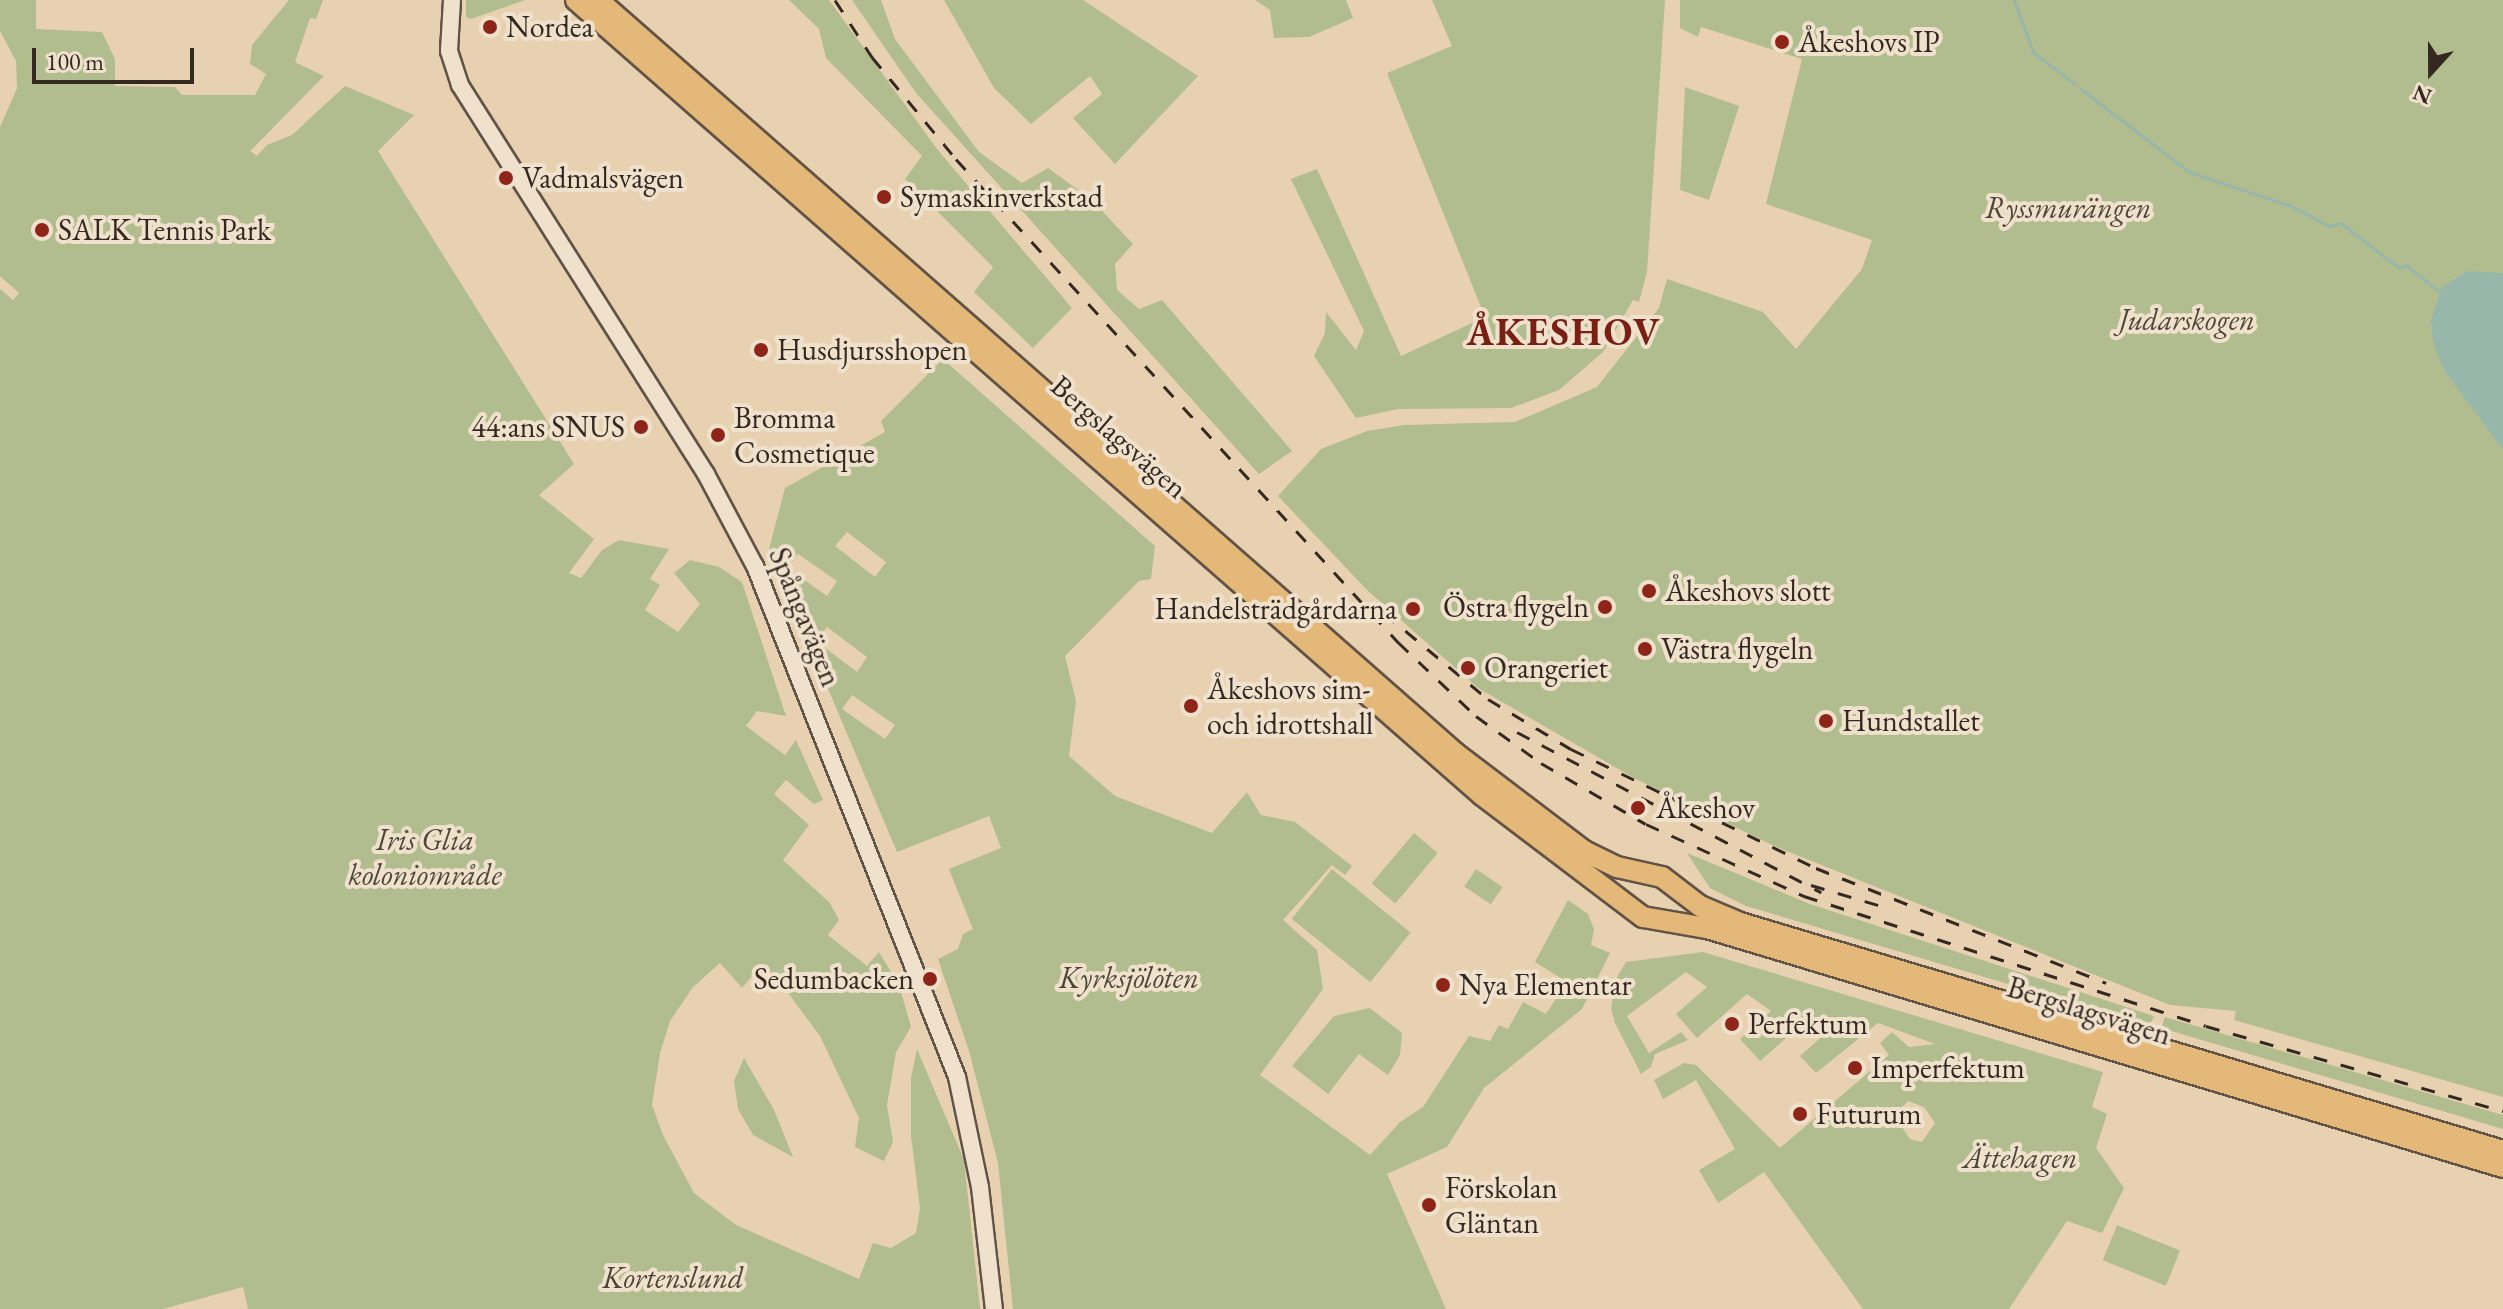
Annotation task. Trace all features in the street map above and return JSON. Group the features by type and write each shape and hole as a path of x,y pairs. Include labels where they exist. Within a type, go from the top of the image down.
{"main road":[{"name":"Bergslagsvägen","path":"576,0 1482,795 1633,907 1657,920 1707,928 2503,1167"},
{"name":"Bergslagsvägen","path":"598,0 1501,792 1584,851 1647,875 1662,877 1700,906 1740,923 2503,1151"},
{"path":"1633,907 1634,887 1647,875"},
{"path":"1657,920 1673,907 1674,887"}],"street":[{"name":"Spångavägen","path":"452,0 449,51 460,85 706,474 755,566 957,1077 980,1187 994,1309"}],"green space":[{"path":"0,0 36,0 36,29 102,32 115,59 115,86 175,87 182,95 255,95 266,74 250,64 252,45 289,0 323,0 316,19 310,18 295,62 324,76 250,151 257,156 267,145 292,135 345,86 414,115 378,151 574,464 539,495 594,539 569,573 581,578 602,550 619,540 669,549 650,579 660,585 645,610 678,632 700,604 674,573 690,560 719,567 742,582 786,716 757,711 746,726 785,755 796,740 823,800 814,804 786,780 774,794 809,825 783,860 830,903 839,920 828,935 867,966 879,952 899,985 911,1027 896,1052 887,1105 893,1142 884,1161 855,1147 859,1118 820,1036 788,993 756,971 742,988 720,963 693,987 670,1021 660,1053 652,1105 663,1135 694,1193 736,1225 859,1279 873,1243 891,1248 916,1233 920,1208 911,1136 911,1078 917,1049 964,1160 980,1309 248,1309 243,1287 163,1309 0,1309 0,289 13,300 19,293 0,276 0,127 17,88 16,61 0,31"},
{"path":"466,0 525,0 471,19 466,17"},
{"path":"789,0 829,0 937,149 1072,308 1033,348 974,292 993,267 905,179 922,156 826,58 819,29"},
{"path":"852,0 881,0 895,39 979,152 1022,183 1048,168 1092,200 1133,244 1115,264 1117,290 1139,309 1162,300 1292,451 1259,474 916,93"},
{"path":"944,0 1083,0 1198,76 1115,164 1073,118 1102,94 1090,76 1031,124 994,88"},
{"path":"1255,0 1346,0 1353,18 1309,37 1274,38 1270,10"},
{"path":"1432,0 1665,0 1647,272 1639,302 1633,300 1603,352 1559,390 1511,408 1398,409 1356,418 1314,356 1325,333 1326,312 1356,350 1364,331 1291,179 1317,169 1401,356 1485,317 1387,73 1452,46"},
{"name":"Judarskogen","path":"1680,0 2503,0 2503,1097 2234,1020 2236,1011 2170,1005 1772,845 1634,778 1478,688 1367,590 1278,496 1321,449 1367,431 1404,425 1515,422 1597,387 1659,308 1667,279 1763,312 1796,349 1862,269 1872,240 1766,204 1802,59 1701,27 1698,37 1680,28"},
{"path":"1685,87 1739,106 1709,200 1680,190"},
{"name":"Kyrksjölöten","path":"943,359 1155,546 1151,579 1139,581 1065,656 1076,701 1069,756 1115,796 1212,833 1247,792 1261,815 1295,822 1352,866 1345,875 1332,865 1283,920 1317,950 1323,989 1260,1075 1370,1155 1400,1122 1423,1107 1469,1036 1490,1041 1499,1025 1508,1029 1523,1002 1546,1014 1567,982 1535,962 1568,900 1588,914 1594,929 1591,945 1610,953 1582,1009 1484,1088 1447,1147 1387,1174 1446,1309 1013,1309 998,1163 969,1051 938,959 958,949 963,934 973,929 949,869 1001,848 989,816 897,852 769,549 785,488 885,432 881,421","holes":["847,532 886,562 875,577 835,546","798,554 837,581 827,596 788,568","827,627 867,657 857,672 816,641","852,695 895,725 885,739 842,709"]},
{"path":"1414,833 1438,853 1395,903 1372,884"},
{"path":"1687,853 1810,904 2154,1016 2149,1026 1746,906 1710,888"},
{"path":"1332,869 1410,933 1370,982 1292,919"},
{"path":"1476,869 1503,887 1491,904 1464,886"},
{"name":"Ättehagen","path":"1703,952 2103,1072 2092,1107 2107,1114 2096,1148 2124,1188 2102,1233 2067,1221 2009,1309 1863,1309 1764,1172 1718,1203 1699,1170 1735,1149 1696,1080 1663,1099 1654,1080 1684,1063 1696,1065 1780,1148 1889,1055 1880,1043 1892,1032 1909,1047 1935,1044 1878,1023 1816,1073 1800,1056 1827,1032 1810,1017 1760,1061 1740,1039 1771,1011 1747,994 1697,1038 1676,1014 1707,987 1686,972 1627,1016 1649,1053 1681,1032 1688,1040 1655,1054 1651,1067 1641,1074 1615,1023 1611,1008 1616,979 1626,962","holes":["1908,1101 1924,1107 1935,1123 1922,1142 1910,1139 1900,1124 1898,1112"]},
{"path":"1370,1008 1402,1033 1400,1055 1388,1075 1359,1054 1328,1094 1292,1066 1334,1016"},
{"path":"2165,1017 2503,1115 2503,1129 2161,1028"},
{"path":"744,1058 774,1110 793,1157 753,1135 738,1109 734,1081"},
{"path":"2117,1225 2180,1250 2166,1286 2103,1260"}],"shaded area":[{"path":"2467,271 2503,273 2503,450 2444,370 2434,346 2431,320 2442,287"}],"waterway":[{"path":"2014,0 2033,52 2075,84"},
{"path":"2081,89 2189,172 2291,206 2329,226 2341,223 2399,268 2406,265 2440,292"}],"railway":[{"path":"835,0 872,57 956,159 1398,642 1476,716 1541,763 1646,824 1804,896 2206,1026 2503,1111"},
{"path":"1384,613 1488,699 1571,749 1816,868 2106,983"},
{"path":"1517,732 1821,892"},
{"path":"1811,885 1888,908"}],"place":[{"name":"Nordea","path":"490,27"},
{"name":"Åkeshovs IP","path":"1782,42"},
{"name":"Vadmalsvägen","path":"506,178"},
{"name":"Symaskinverkstad","path":"884,197"},
{"name":"SALK Tennis Park","path":"42,230"},
{"name":"Husdjursshopen","path":"761,350"},
{"name":"44:ans SNUS","path":"641,427"},
{"name":"Bromma Cosmetique","path":"718,435"},
{"name":"Åkeshovs slott","path":"1649,591"},
{"name":"Östra flygeln","path":"1605,607"},
{"name":"Handelsträdgårdarna","path":"1413,609"},
{"name":"Västra flygeln","path":"1645,649"},
{"name":"Orangeriet","path":"1468,668"},
{"name":"Åkeshovs sim- och idrottshall","path":"1191,706"},
{"name":"Hundstallet","path":"1826,721"},
{"name":"Åkeshov","path":"1638,808"},
{"name":"Sedumbacken","path":"930,979"},
{"name":"Nya Elementar","path":"1443,985"},
{"name":"Perfektum","path":"1732,1024"},
{"name":"Imperfektum","path":"1855,1068"},
{"name":"Futurum","path":"1800,1114"},
{"name":"Förskolan Gläntan","path":"1429,1205"}],"district":[{"name":"ÅKESHOV","path":"1564,332"}],"park label":[{"name":"Ryssmurängen","path":"2068,208"},
{"name":"Iris Glia koloniområde","path":"425,857"},
{"name":"Kortenslund","path":"673,1278"}]}
